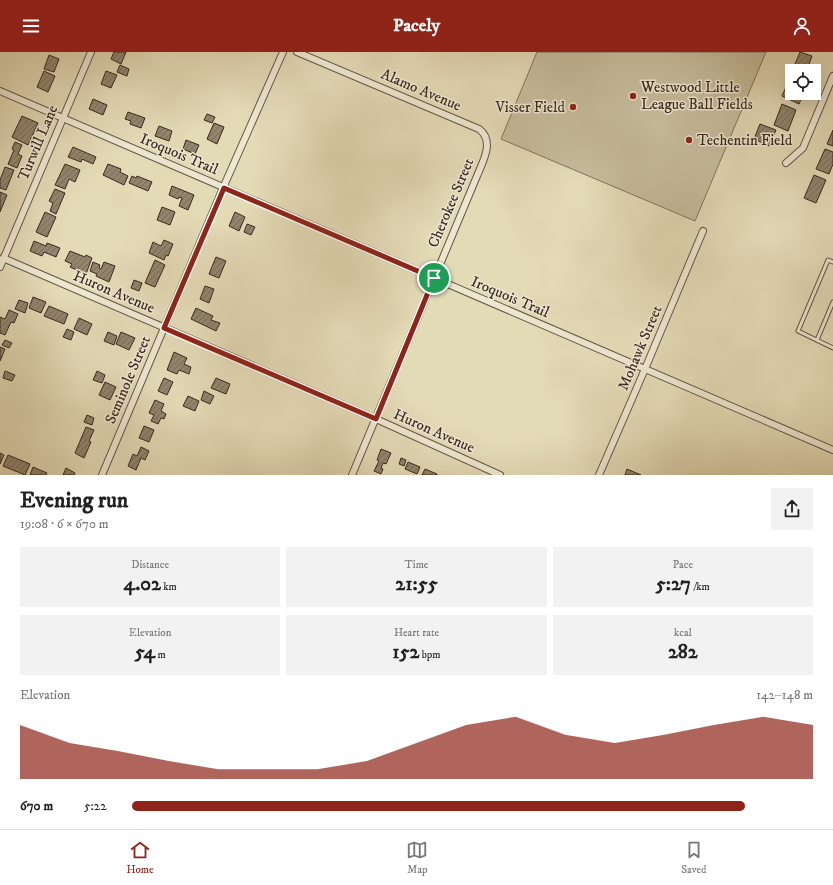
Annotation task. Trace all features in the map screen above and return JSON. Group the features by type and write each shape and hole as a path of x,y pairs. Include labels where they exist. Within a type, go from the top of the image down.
{"street":[{"name":"Turwill Lane","path":"0,267 91,52"},
{"name":"Seminole Street","path":"102,475 283,52"},
{"name":"Alamo Avenue","path":"297,52 466,123 483,132 487,139"},
{"path":"786,163 802,148 833,76"},
{"name":"Iroquois Trail","path":"0,91 833,450"},
{"name":"Cherokee Street","path":"352,475 487,151 487,139"},
{"name":"Mohawk Street","path":"599,475 703,231"},
{"name":"Huron Avenue","path":"4,258 376,419 500,475"}],"lane":[{"path":"833,262 828,260 798,332 833,348"},
{"path":"817,340 833,302"}],"shaded area":[{"name":"Westwood Little League Ball Fields","path":"537,52 766,52 695,221 501,139"}],"building":[{"path":"114,52 126,52 121,64 111,59"},
{"path":"800,52 812,56 809,64 795,64"},
{"path":"49,55 59,59 54,72 44,69"},
{"path":"120,65 129,69 127,76 117,72"},
{"path":"44,71 55,76 48,92 37,87"},
{"path":"106,71 117,75 111,88 101,84"},
{"path":"785,89 785,97 782,96"},
{"path":"93,99 107,105 103,115 89,109"},
{"path":"790,100 801,100 799,104"},
{"path":"782,104 796,110 788,131 774,125"},
{"path":"128,112 145,118 141,128 130,124 131,121 125,119"},
{"path":"207,114 215,117 212,123 204,120"},
{"path":"22,116 38,123 28,145 12,137"},
{"path":"214,123 224,127 217,144 207,139"},
{"path":"760,124 776,130 769,146 754,139"},
{"path":"159,126 172,131 169,141 155,136"},
{"path":"833,130 833,146 827,144"},
{"path":"186,140 199,145 195,154 183,149"},
{"path":"15,142 22,145 18,154 22,156 17,168 8,164 14,150 12,149"},
{"path":"73,147 96,157 93,164 82,159 81,162 68,157"},
{"path":"825,149 833,152 833,164 829,174 816,169"},
{"path":"65,164 80,170 75,182 69,179 65,189 55,185"},
{"path":"108,164 121,169 120,172 128,176 124,185 103,175"},
{"path":"5,167 14,170 6,190 0,188 0,180"},
{"path":"814,175 826,180 816,203 804,198"},
{"path":"132,176 136,178 137,176 152,182 148,191 129,183"},
{"path":"172,186 194,195 188,210 179,206 182,198 179,197 178,199 169,195"},
{"path":"55,189 65,193 56,214 50,211 53,203 49,201"},
{"path":"0,192 7,195 0,212"},
{"path":"162,207 175,212 170,225 157,220"},
{"path":"45,212 56,217 47,237 36,232"},
{"path":"235,212 245,217 239,231 229,226"},
{"path":"247,224 255,227 251,235 244,232"},
{"path":"164,240 173,244 168,256 166,255 164,260 149,253 153,242 161,246"},
{"path":"34,241 46,246 47,243 60,248 56,257 44,252 42,256 30,251"},
{"path":"70,251 92,258 86,274 70,267 72,264 65,261"},
{"path":"216,257 226,261 219,278 209,274"},
{"path":"155,260 165,265 155,287 145,283"},
{"path":"93,262 100,265 99,268 101,269 104,262 115,266 109,282 96,276 97,274 90,271"},
{"path":"134,280 142,283 139,291 131,288"},
{"path":"205,286 214,289 209,303 200,299"},
{"path":"33,297 46,302 41,313 29,308"},
{"path":"19,300 28,303 25,313 15,309"},
{"path":"49,306 68,314 64,324 44,316"},
{"path":"196,308 213,316 211,320 220,323 216,331 191,319"},
{"path":"9,310 18,314 14,323 11,322 5,335 0,333 0,317 5,319"},
{"path":"79,318 92,324 87,335 74,329"},
{"path":"67,329 74,332 71,340 63,337"},
{"path":"108,332 117,336 114,345 104,341"},
{"path":"121,332 135,338 129,350 116,344"},
{"path":"5,340 12,343 9,348 2,345"},
{"path":"0,347 5,349 0,361"},
{"path":"174,352 187,358 184,364 191,367 189,374 179,370 177,374 167,370"},
{"path":"5,371 15,375 12,381 3,378"},
{"path":"97,371 105,375 102,383 93,380"},
{"path":"164,378 173,382 167,395 158,391"},
{"path":"216,378 230,384 226,394 211,388"},
{"path":"105,382 116,387 110,400 99,395"},
{"path":"204,391 214,396 210,404 201,400"},
{"path":"188,396 199,401 195,411 183,406"},
{"path":"155,400 164,404 161,411 166,414 164,419 161,418 158,424 151,421 154,415 149,413"},
{"path":"87,415 94,418 92,425 84,422"},
{"path":"144,426 154,430 149,442 139,438"},
{"path":"86,427 94,430 89,441 91,442 84,458 75,453"},
{"path":"141,447 149,451 145,460 141,458 136,470 128,466 133,454 137,456"},
{"path":"381,449 391,453 386,464 383,463 381,474 374,471 379,461 377,460"},
{"path":"0,453 4,455 0,464"},
{"path":"8,455 30,464 25,475 3,466"},
{"path":"401,458 406,460 404,466 399,464"},
{"path":"408,462 420,467 417,474 405,469"},
{"path":"33,467 47,473 46,475 30,475"},
{"path":"66,468 75,473 74,475 63,475"},
{"path":"425,469 437,474 437,475 422,475"},
{"path":"627,469 641,475 625,475"}],"place":[{"name":"Westwood Little League Ball Fields","path":"633,96"},
{"name":"Visser Field","path":"573,107"},
{"name":"Techentin Field","path":"689,140"}],"route":[{"path":"224,188 434,278 376,419 164,328 224,188"}]}
